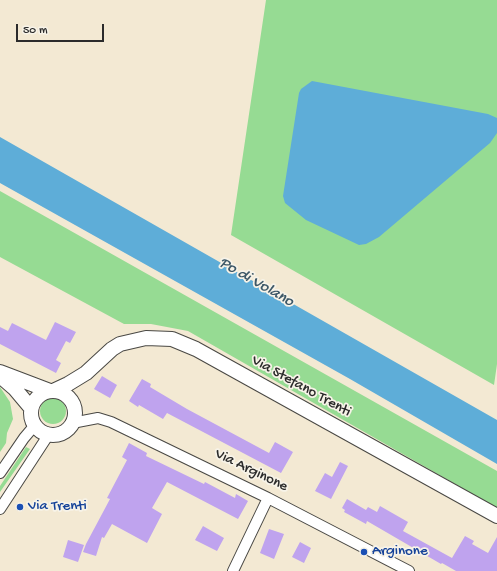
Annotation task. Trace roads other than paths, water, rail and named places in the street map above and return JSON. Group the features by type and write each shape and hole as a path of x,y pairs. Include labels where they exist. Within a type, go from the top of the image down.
{"main road":[{"name":"Via Stefano Trenti","path":"32,408 40,394 52,391 68,384 86,373 112,349 128,342 146,338 162,338 180,342 203,353 497,516"},
{"path":"0,372 52,391 65,394 72,403"},
{"name":"Via Stefano Trenti","path":"72,422 75,411 72,403 86,373"},
{"path":"0,376 32,408 31,415 39,430 49,434 55,434 65,431 72,422"}],"street":[{"name":"Via Arginone","path":"72,422 98,418 108,420 268,498 409,571"},
{"path":"0,473 24,438 35,425"},
{"path":"0,509 49,434"},
{"path":"233,571 268,498"}],"water":[{"path":"312,81 488,114 497,118 497,133 490,143 379,237 366,244 359,245 306,220 285,203 283,196 299,93 301,89"},
{"name":"Po di Volano","path":"0,137 497,420 497,464 350,379 0,183"}],"place":[{"name":"Via Trenti","path":"20,507"},
{"name":"Arginone","path":"364,552"}]}
